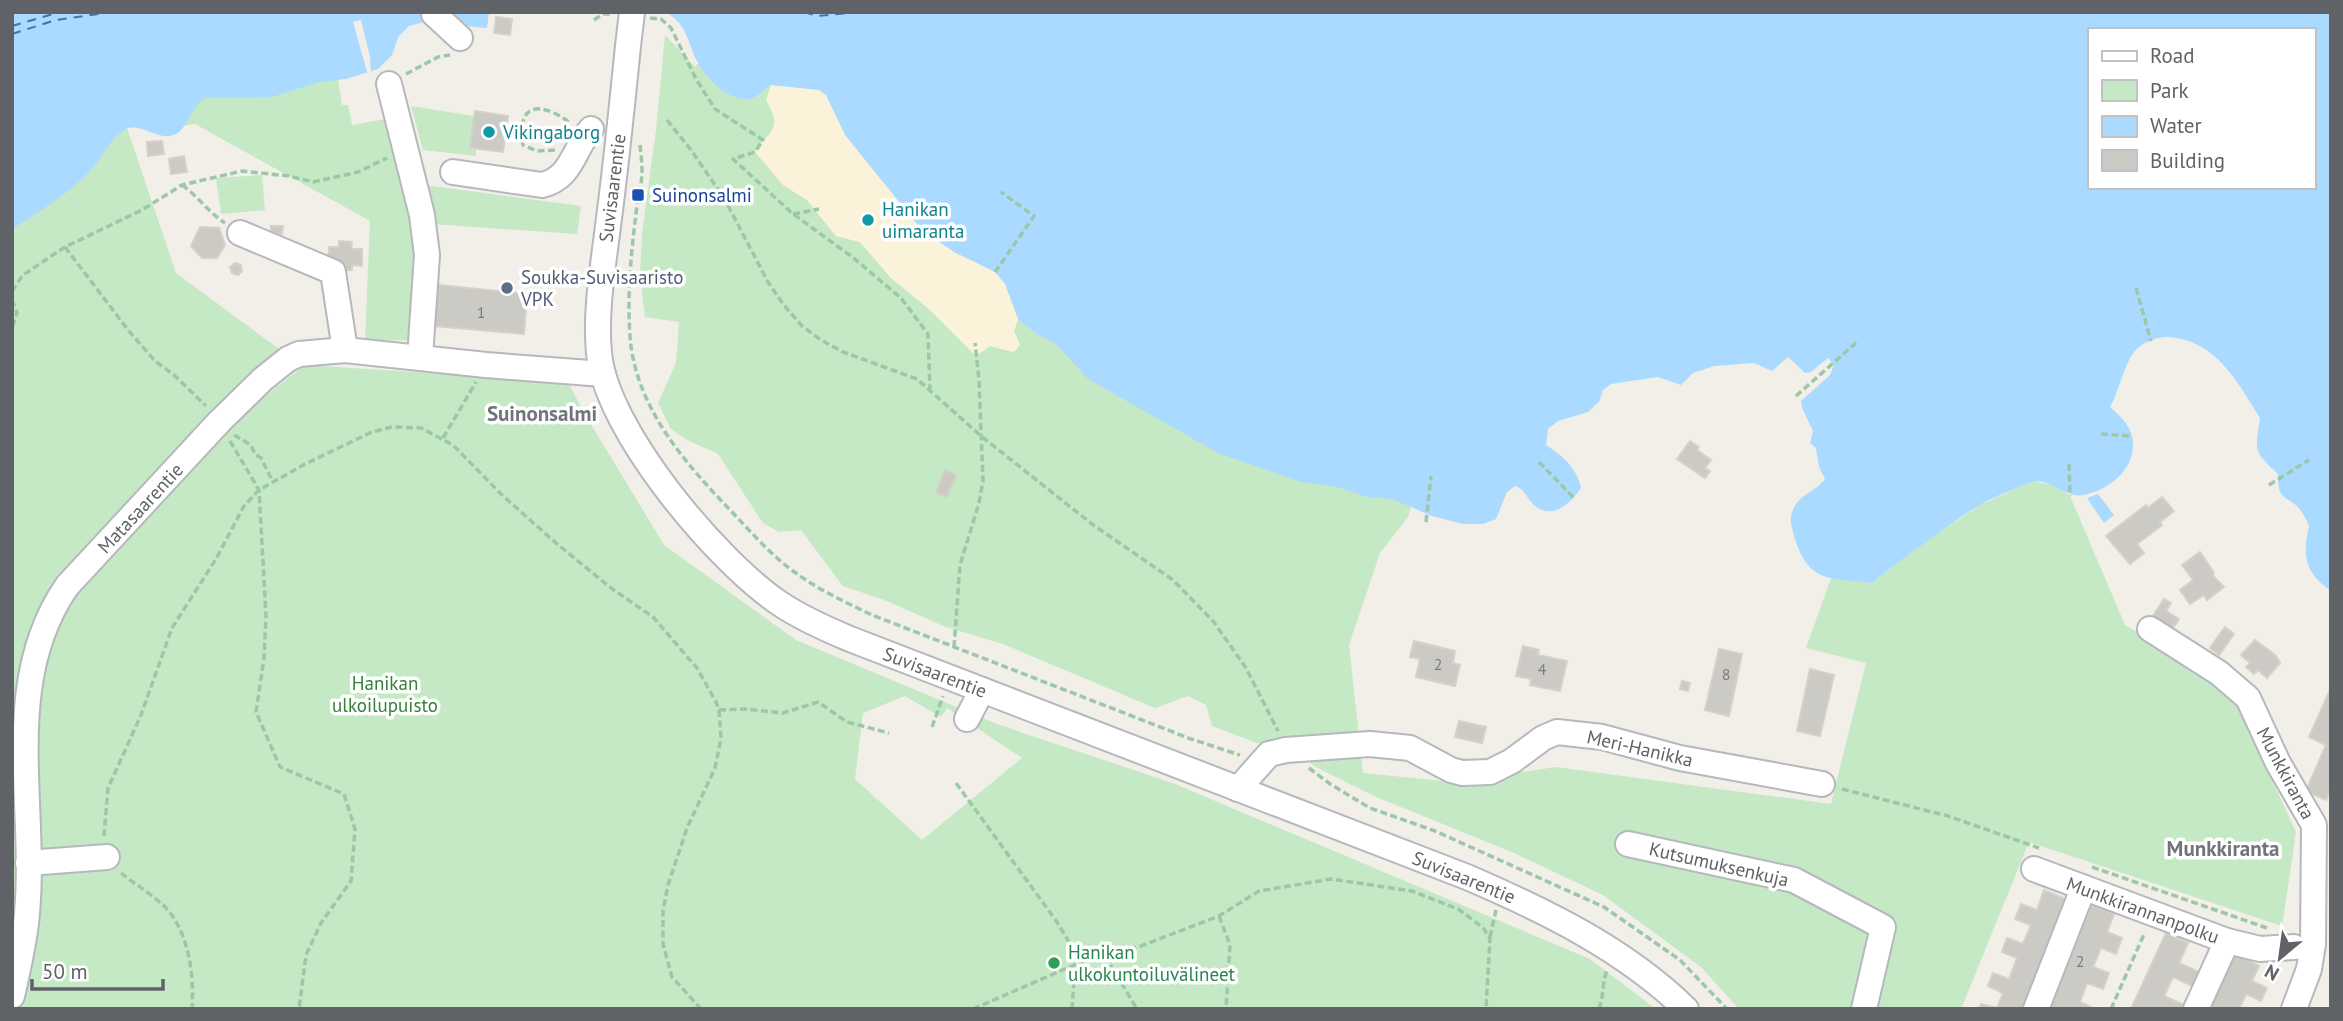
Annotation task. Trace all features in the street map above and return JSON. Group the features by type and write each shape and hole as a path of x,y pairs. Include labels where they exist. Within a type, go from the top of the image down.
{"street":[{"name":"Suvisaarentie","path":"632,12 601,281 599,353 603,374 637,447 692,521 742,574 780,604 825,628 1501,891 1571,925 1615,952 1667,990 1686,1009"},
{"path":"434,14 460,38"},
{"path":"389,83 395,117 422,215 427,255 419,357"},
{"path":"453,172 542,184 555,182 567,169 585,137"},
{"path":"240,233 333,272 345,350"},
{"name":"Matasaarentie","path":"12,996 28,911 24,725 33,660 41,633 55,603 67,586 219,422 263,379 288,359 299,354 345,350 603,374"},
{"name":"Munkkiranta","path":"2150,629 2218,673 2248,698 2278,763 2314,825 2322,867 2309,969 2294,1009"},
{"path":"967,719 982,690"},
{"name":"Meri-Hanikka","path":"1278,752 1370,744 1409,748 1462,773 1490,772 1557,732 1602,737 1681,758 1822,784"},
{"path":"1238,789 1278,752"},
{"name":"Kutsumuksenkuja","path":"1628,844 1794,880 1883,927 1864,1009"},
{"path":"27,863 107,857"},
{"name":"Munkkirannanpolku","path":"2034,869 2227,941 2260,949 2294,947"},
{"path":"2036,1009 2083,889"},
{"path":"2196,1009 2227,941"}],"path":[{"path":"389,83 438,57 457,53 460,38"},
{"path":"692,69 715,109 763,140 755,152 733,159 793,214 851,256 901,298 928,334 930,389"},
{"path":"537,108 545,110 564,118 585,137 554,150 528,149 521,139 524,116 528,111 537,108"},
{"path":"667,120 724,198 768,282 802,326 843,352 917,379 981,436 1092,524 1173,580 1213,621 1245,668 1270,713 1278,752"},
{"path":"639,135 642,174 634,233 630,335 632,355 648,404 663,430 712,492 794,572 829,594 872,615 1191,739 1237,754 1278,752 1370,808 1435,831 1604,907 1680,960 1727,1009"},
{"path":"12,291 23,275 65,247 142,210 182,185 242,171 289,176 313,182 358,172 379,162"},
{"path":"182,185 210,212 240,233"},
{"path":"995,272 1034,216 1000,192"},
{"path":"793,214 818,209"},
{"path":"65,247 155,361 174,375 219,422 243,442 251,445 255,454 265,463 272,482"},
{"path":"2136,288 2151,341"},
{"path":"12,300 17,313 12,328"},
{"path":"1796,396 1858,341"},
{"path":"954,647 960,565 984,481 975,343"},
{"path":"443,438 486,365"},
{"path":"219,422 259,490 267,616 256,712 281,766 344,794 355,829 351,880 321,923 306,955 299,1009"},
{"path":"192,1009 193,991 187,948 180,929 170,913 112,865 107,857 104,837 108,788 141,715 172,628 216,559 244,506 259,490 305,464 372,432 410,426 443,438 556,543 611,588 653,617 666,629 696,668 719,710 721,738 715,768 687,828 668,885 663,911 663,944 672,978 701,1009"},
{"path":"2101,434 2133,436"},
{"path":"2269,485 2309,460"},
{"path":"1539,462 1574,498"},
{"path":"2069,464 2070,496"},
{"path":"1426,522 1431,476"},
{"path":"932,727 946,687"},
{"path":"719,710 746,709 783,713 818,702 853,724 888,733"},
{"path":"956,783 1057,922 1081,962"},
{"path":"973,1009 1081,962 1141,946 1219,916 1259,891 1331,879 1412,891 1458,909 1484,929 1490,939"},
{"path":"1486,1009 1490,939 1501,891"},
{"path":"2110,1009 2153,914"},
{"path":"1219,916 1230,945 1226,1009"},
{"path":"1599,1009 1603,998 1604,978 1615,952"},
{"path":"1105,956 1137,1009"},
{"path":"1072,1009 1075,965"}],"green space":[{"path":"328,12 342,105 348,105 352,125 386,119 410,183 581,206 577,234 416,223 419,241 410,340 365,341 370,221 195,124 183,126 171,61"},
{"path":"665,35 695,67 704,58 814,54 766,100 775,122 772,131 763,140 783,185 807,200 836,236 860,242 891,278 929,309 990,346 1014,352 1014,331 1018,318 1411,507 1408,517 1380,553 1349,645 1363,773 1453,782 1556,767 1831,804 1866,663 1806,648 1831,578 1872,583 1899,560 1980,505 2033,481 2054,485 2070,496 2125,625 2227,683 2296,832 2282,926 2029,842 1961,1009 1739,1009 1701,967 1603,895 1514,853 1374,796 1314,766 1288,743 1265,746 1212,726 1206,705 1188,696 1155,708 1003,644 946,627 887,601 843,586 801,530 779,532 763,523 718,454 687,440 671,429 658,403 676,363 679,322 645,317 640,275 642,234"},
{"name":"Hanikan ulkoilupuisto","path":"12,104 136,127 127,128 176,273 279,349 230,401 239,416 305,365 568,382 664,545 796,640 997,724 1175,784 1590,959 1656,1009 12,1009","holes":["905,696 941,717 947,708 1022,758 922,840 855,779 863,713"]},
{"path":"411,106 474,116 470,147 476,149 476,156 423,150"},
{"path":"262,175 265,210 221,214 216,178"}],"sand":[{"name":"Hanikan uimaranta","path":"771,85 819,90 826,95 921,229 954,252 995,272 1005,284 1018,319 1014,331 1020,345 1014,352 990,346 976,356 929,309 891,278 860,242 836,236 807,200 783,185 755,152 773,128 774,117 766,100"}],"water":[{"path":"12,12 435,12 428,21 409,26 398,37 392,55 378,69 346,79 319,82 272,97 205,98 182,129 172,135 157,135 137,128 124,130 73,187 12,229"},
{"path":"447,12 489,12 487,28 464,26"},
{"path":"665,12 2331,12 2331,591 2316,577 2308,563 2306,547 2309,526 2304,515 2282,494 2278,474 2260,455 2257,444 2260,418 2243,390 2223,364 2199,345 2167,337 2149,341 2134,352 2110,407 2129,428 2133,447 2127,467 2112,482 2093,493 2083,495 2069,494 2050,484 2036,481 2004,493 1965,515 1872,583 1834,579 1815,571 1801,554 1792,527 1791,516 1797,503 1825,479 1819,467 1816,448 1810,443 1813,431 1801,401 1830,375 1834,365 1828,358 1811,372 1805,373 1788,357 1772,371 1754,363 1714,366 1693,373 1681,385 1658,377 1611,384 1603,390 1599,402 1588,412 1558,421 1548,429 1546,445 1568,463 1581,488 1572,499 1554,511 1541,509 1515,486 1507,492 1496,519 1483,524 1463,524 1432,516 1392,499 1367,497 1337,487 1301,482 1218,453 1088,379 1056,344 1018,319 1005,284 995,272 954,252 921,229 845,135 826,95 819,90 771,85 748,99 733,96 718,87 706,74 678,22"},
{"path":"2098,494 2114,515 2104,523 2087,498"}],"pier":[{"path":"361,20 370,57 371,74 368,75 353,22"}],"building":[{"path":"496,17 512,19 510,35 494,33"},
{"name":"Vikingaborg","path":"475,111 508,116 503,152 470,148"},
{"path":"162,141 164,154 148,156 147,142"},
{"path":"184,156 187,172 171,174 169,159"},
{"path":"271,226 283,226 282,234 271,233"},
{"path":"200,227 219,228 225,245 217,258 202,258 191,246"},
{"path":"339,241 352,242 351,249 362,249 362,266 352,265 352,270 345,270 345,265 328,264 329,247 339,247"},
{"path":"235,263 241,265 242,271 238,275 232,273 230,267"},
{"path":"438,285 527,294 524,334 435,326"},
{"path":"1690,441 1711,460 1705,468 1710,471 1705,478 1677,459"},
{"path":"945,470 956,475 947,497 936,493"},
{"path":"2162,497 2174,511 2160,522 2162,525 2137,544 2144,553 2130,564 2106,536 2146,505 2148,508"},
{"path":"2200,552 2214,573 2213,576 2224,587 2207,600 2204,595 2190,604 2180,590 2193,580 2182,565"},
{"path":"2164,599 2171,603 2166,611 2179,619 2173,628 2153,616"},
{"path":"2225,627 2234,634 2219,655 2210,648"},
{"path":"2255,640 2275,655 2280,663 2267,678 2258,670 2254,674 2246,667 2250,663 2241,655"},
{"path":"1414,641 1455,651 1453,663 1460,665 1455,686 1416,677 1420,659 1410,657"},
{"path":"1523,646 1539,650 1538,655 1567,661 1560,691 1530,685 1531,679 1516,676"},
{"path":"1719,649 1742,654 1729,716 1705,710"},
{"path":"1810,669 1834,675 1820,736 1797,731"},
{"path":"1682,681 1690,683 1688,691 1680,689"},
{"path":"2331,688 2331,788 2326,800 2306,791 2326,745 2309,737"},
{"path":"1459,721 1486,727 1482,743 1455,737"},
{"path":"2044,890 2070,901 2027,1009 1979,1009 1981,1004 1997,1008 2003,993 1988,986 1993,973 2009,979 2017,958 2002,952 2007,938 2023,944 2031,925 2015,919 2021,904 2037,910"},
{"path":"2086,903 2114,914 2107,932 2122,938 2116,954 2101,948 2093,967 2109,973 2103,989 2087,983 2080,1002 2095,1009 2046,1009"},
{"path":"2166,933 2188,943 2179,963 2199,972 2192,986 2173,977 2164,996 2184,1005 2182,1009 2131,1009"},
{"path":"2234,954 2259,966 2252,981 2267,988 2261,1001 2246,994 2239,1009 2208,1009"}],"ferry route":[{"path":"12,26 60,12"},
{"path":"12,34 56,20 113,12"},
{"path":"804,12 817,16 862,12"}],"place":[{"name":"Vikingaborg","path":"489,132"},
{"name":"Suinonsalmi","path":"638,195"},
{"name":"Hanikan uimaranta","path":"868,220"},
{"name":"Soukka-Suvisaaristo VPK","path":"507,288"},
{"name":"Hanikan ulkokuntoiluvälineet","path":"1054,963"}],"district":[{"name":"Suinonsalmi","path":"542,414"},
{"name":"Munkkiranta","path":"2223,849"}]}
